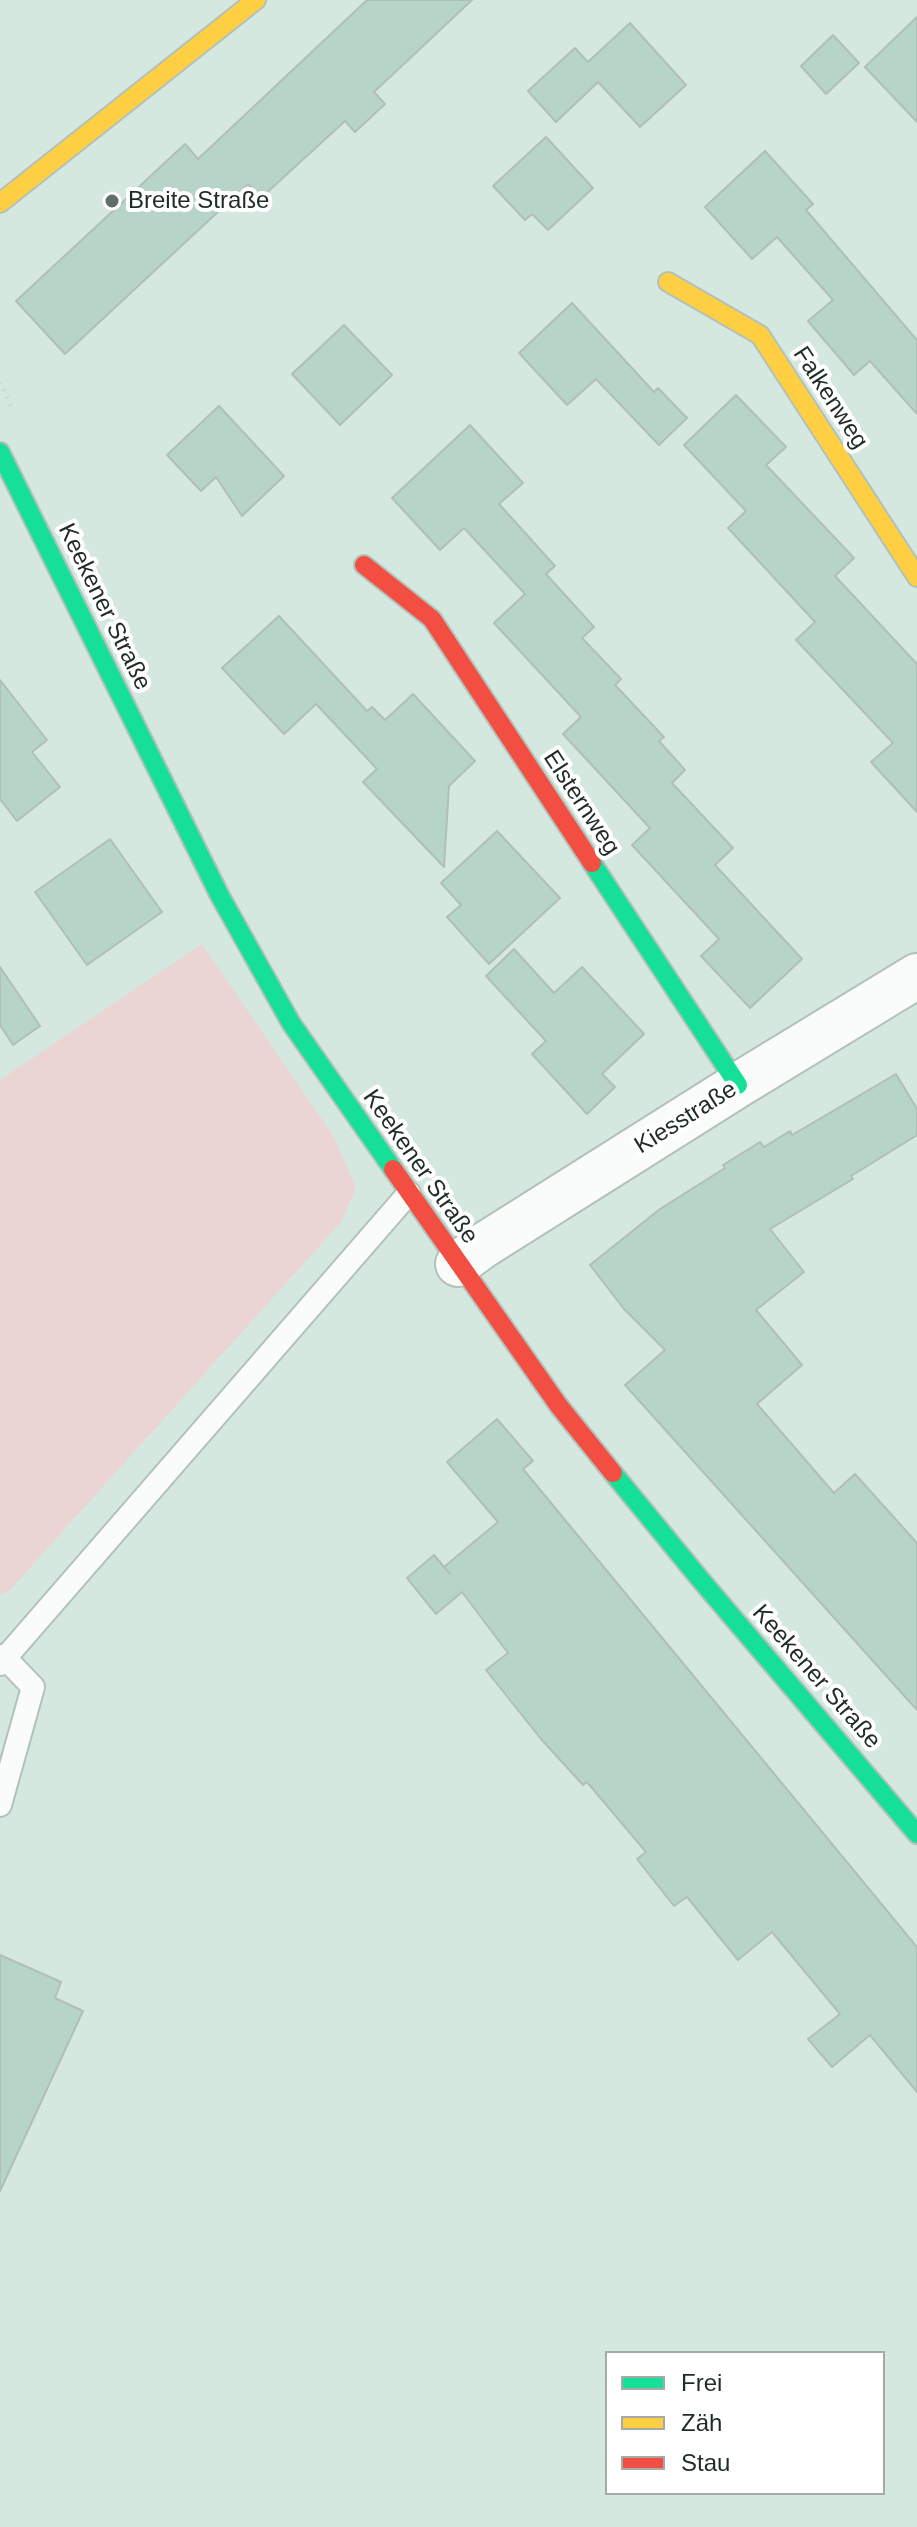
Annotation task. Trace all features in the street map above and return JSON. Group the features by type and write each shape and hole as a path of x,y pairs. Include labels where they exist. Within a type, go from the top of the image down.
{"main road":[{"path":"0,203 256,0"},
{"name":"Falkenweg","path":"668,282 760,335 917,577"},
{"name":"Keekener Straße","path":"0,452 220,896 291,1023 569,1418 700,1579 917,1834"},
{"name":"Elsternweg","path":"364,565 432,619 738,1085"}],"street":[{"name":"Kiesstraße","path":"458,1264 738,1085 917,976"}],"lane":[{"path":"0,1805 33,1687 2,1659 409,1193"}],"path":[{"path":"0,382 19,424"}],"shaded area":[{"path":"202,944 334,1137 356,1188 341,1222 9,1591 0,1594 0,1080"}],"building":[{"path":"367,0 472,0 374,92 385,104 355,132 345,121 261,198 248,184 65,354 16,301 185,144 198,159"},
{"path":"917,17 917,122 865,67"},
{"path":"630,23 686,85 640,127 598,82 556,122 528,91 575,48 588,62"},
{"path":"833,35 859,63 826,94 801,66"},
{"path":"546,137 593,188 548,230 532,214 525,220 493,186"},
{"path":"765,151 813,204 806,210 917,340 917,414 870,361 854,375 808,321 833,300 777,237 752,259 705,207"},
{"path":"572,303 654,392 658,388 687,418 659,445 596,379 567,405 519,353"},
{"path":"344,325 392,375 340,425 292,374"},
{"path":"736,395 786,447 766,465 854,558 835,576 917,664 917,812 871,762 893,743 796,640 815,622 728,528 746,511 684,445"},
{"path":"219,406 284,476 242,516 216,477 201,491 167,455"},
{"path":"470,425 523,483 499,504 555,566 546,574 594,627 582,638 621,679 615,685 664,737 659,741 685,770 672,783 733,848 715,865 802,959 750,1008 701,956 719,939 632,845 650,828 563,734 581,717 494,623 525,594 464,528 440,550 392,498"},
{"path":"279,616 367,711 372,707 385,720 413,694 475,761 449,786 444,867 363,782 377,769 316,704 284,734 222,668"},
{"path":"0,680 47,740 32,752 60,787 17,821 0,799"},
{"path":"497,831 560,898 489,964 447,917 461,905 441,883"},
{"path":"110,839 162,912 87,965 35,892"},
{"path":"514,949 554,993 582,967 644,1034 602,1074 615,1087 587,1114 532,1054 546,1041 486,976"},
{"path":"0,967 40,1026 13,1045 0,1025"},
{"path":"896,1074 917,1109 917,1135 851,1176 853,1179 770,1229 804,1272 756,1310 802,1365 757,1404 834,1493 855,1474 917,1543 917,1710 625,1385 665,1350 624,1309 590,1265 660,1209 725,1168 723,1165 760,1142 764,1147 790,1131 792,1135"},
{"path":"497,1419 533,1461 523,1469 917,1947 917,2092 870,2035 832,2067 808,2039 840,2014 772,1932 738,1960 687,1897 674,1906 637,1859 646,1852 587,1782 583,1785 541,1739 486,1670 508,1653 462,1592 436,1614 407,1578 434,1555 444,1567 498,1522 447,1462"},
{"path":"0,1955 61,1982 55,1998 83,2011 0,2191"}],"traffic: fast":[{"path":"0,452 220,896 291,1023 393,1169"},
{"path":"592,863 738,1085"},
{"path":"613,1473 917,1834"}],"traffic: slow":[{"path":"0,203 256,0"},
{"path":"668,282 760,335 917,577"}],"traffic: jam":[{"path":"364,565 432,619 592,863"},
{"path":"393,1169 559,1406 613,1473"}],"place":[{"name":"Breite Straße","path":"112,201"}]}
